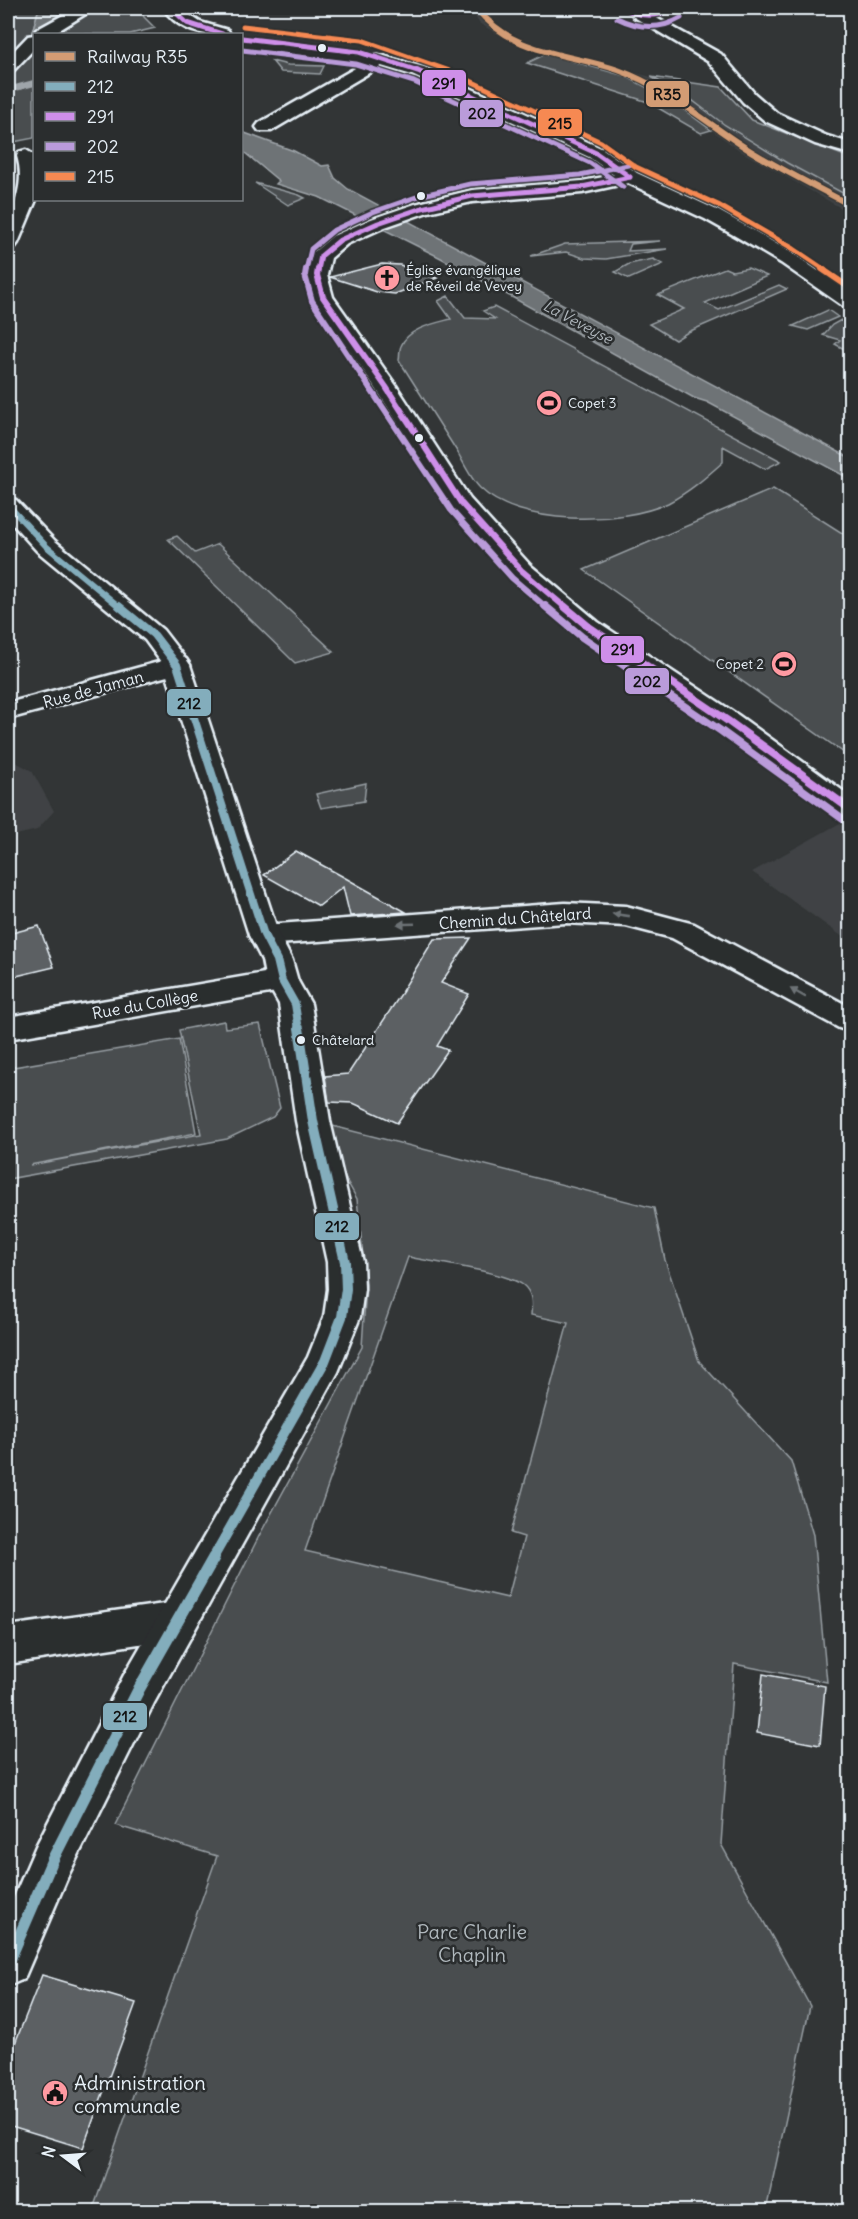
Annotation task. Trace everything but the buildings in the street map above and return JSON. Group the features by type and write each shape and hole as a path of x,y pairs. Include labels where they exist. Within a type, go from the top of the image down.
{"street":[{"path":"44,33 87,8"},
{"path":"154,8 172,25 194,33"},
{"path":"171,8 187,23 219,33"},
{"path":"623,8 640,14 662,29 715,58 749,98 771,117 821,140 850,149"},
{"path":"640,14 669,10 667,24 676,35"},
{"path":"243,38 359,52 426,74 534,122 596,153 630,177 737,229 788,259 850,302"},
{"path":"8,66 33,41"},
{"path":"243,44 362,61 378,60"},
{"path":"265,127 378,60"},
{"path":"8,243 26,200 32,166 27,156"},
{"path":"630,177 582,187 472,196 422,208 357,232 340,240 321,256 317,274 322,297 386,387 461,503 521,570 553,600 589,627 728,721 850,809"},
{"path":"8,506 41,542 154,635 177,665 264,934 277,960 282,981 295,1004 314,1121 345,1262 346,1289 342,1317 325,1361 140,1689 52,1861 8,1964"},
{"name":"Rue de Jaman","path":"8,711 140,677 177,665"},
{"name":"Chemin du Châtelard","path":"264,934 601,912 660,922 850,1020"},
{"name":"Rue du Collège","path":"8,1028 282,981"},
{"path":"8,1645 178,1620"}],"shaded area":[{"path":"470,8 486,8 494,24 506,34 529,44 651,77 685,95 725,125 850,197 850,213 742,152 668,99 625,76 513,43 479,23"},
{"path":"8,739 14,761 32,771 54,811 37,830 8,837"},
{"path":"840,823 850,830 850,942 752,872"}],"green space":[{"path":"8,8 39,8 30,39 33,46 33,138 8,143"},
{"path":"61,8 140,8 144,17 155,28 134,33 53,33"},
{"path":"546,54 625,76 669,99 711,130 701,133 648,102 527,63"},
{"path":"272,61 288,65 324,66 320,74 281,72"},
{"path":"651,77 721,87 752,120 850,158 850,197 787,163 725,125 685,95"},
{"path":"255,183 299,195 305,198 288,205"},
{"path":"660,241 631,244 628,251 667,249 606,259 584,258 566,252 531,256 565,244"},
{"path":"653,259 663,264 629,279 615,272 629,264"},
{"path":"725,268 732,271 748,268 767,276 705,303 719,310 779,285 787,289 688,332 675,340 649,324 684,309 658,295"},
{"name":"Copet 3","path":"448,296 465,318 495,319 483,311 494,307 781,461 765,469 723,446 723,462 690,489 668,503 625,515 571,518 544,515 519,509 497,500 480,488 474,480 399,360 401,346 410,335 423,327 451,319 438,301"},
{"path":"828,310 838,317 808,330 793,326"},
{"path":"841,320 850,330 850,352 835,344 840,340 823,335 832,325"},
{"name":"Copet 2","path":"773,489 850,538 850,757 584,570"},
{"path":"177,536 195,553 218,544 334,652 295,663 168,539"},
{"path":"366,783 364,801 321,808 316,794"},
{"path":"224,1021 225,1028 260,1024 280,1108 273,1117 227,1139 8,1179 8,1068 179,1039 196,1133 30,1165 201,1134 179,1030"},
{"name":"Parc Charlie Chaplin","path":"313,1121 654,1208 665,1260 699,1361 791,1461 813,1535 827,1682 734,1664 721,1844 810,2006 766,2211 92,2212 217,1856 115,1825 259,1536 362,1347 366,1285 357,1199","holes":["408,1257 514,1280 529,1292 532,1303 531,1315 568,1323 511,1533 524,1537 508,1598 305,1551"]}],"water":[{"path":"39,8 61,8 53,33 33,33 33,46 30,39"},
{"name":"La Veveyse","path":"243,132 294,151 322,166 329,165 335,178 348,189 850,458 850,479 707,402 694,398 441,258 319,197 276,184 279,181 244,152"}],"waterway":[{"path":"8,90 33,83"}],"rail line":[{"name":"R35","path":"476,8 489,24 521,44 540,51 618,70 652,85 759,156 850,205"}],"transit line":[{"name":"291","path":"171,8 187,23 219,33"},
{"name":"291","path":"623,8 648,16 662,14 674,8"},
{"name":"202","path":"617,18 641,27 658,27 681,18"},
{"name":"215","path":"243,26 362,40 447,70 601,142 636,167 718,205 794,249 850,288"},
{"name":"291","path":"243,38 359,52 418,71 596,153 630,177"},
{"name":"202","path":"243,50 356,64 414,82 590,163 623,187"},
{"name":"202","path":"628,165 580,175 470,184 419,196 373,212 334,230 311,249 305,275 312,301 451,510 512,578 582,637 721,731 843,819"},
{"name":"291","path":"630,177 582,187 472,196 422,208 378,223 340,240 321,256 317,275 323,297 386,387 461,503 521,570 589,627 728,721 850,809"},
{"name":"212","path":"8,505 46,546 154,635 177,665 264,935 277,960 282,981 295,1004 313,1121 345,1262 346,1289 342,1317 325,1361 139,1689 52,1861 8,1963"}],"place":[{"name":"Église évangélique de Réveil de Vevey","path":"387,278"},
{"name":"Copet 3","path":"549,403"},
{"name":"Copet 2","path":"784,664"},
{"name":"Châtelard","path":"301,1040"},
{"name":"Administration communale","path":"55,2093"}]}
